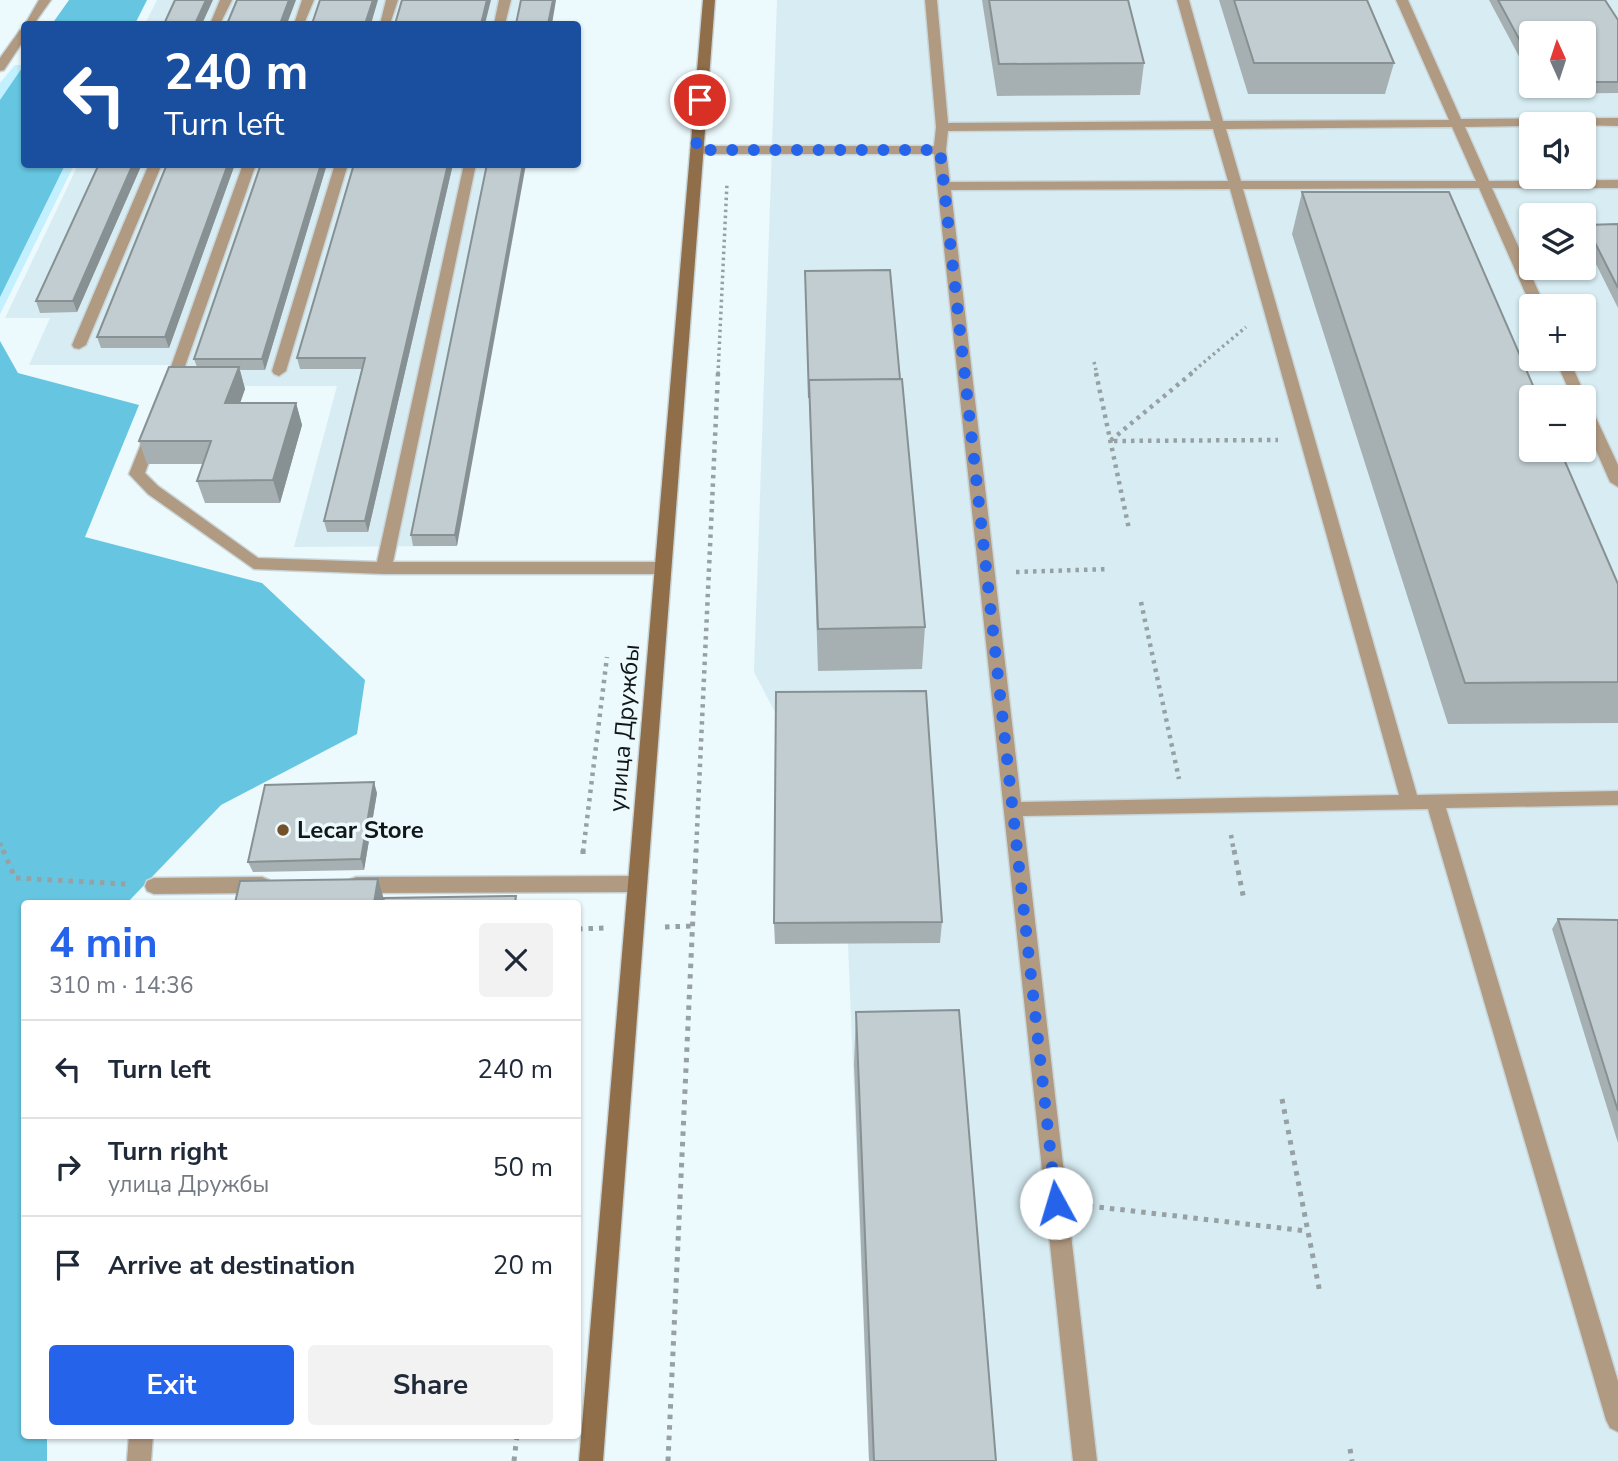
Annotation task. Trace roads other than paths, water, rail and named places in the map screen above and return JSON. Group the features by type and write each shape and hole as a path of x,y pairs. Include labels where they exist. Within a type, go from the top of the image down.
{"street":[{"path":"31,21 45,0"},
{"path":"216,21 226,0"},
{"path":"300,21 309,0"},
{"path":"386,21 392,0"},
{"path":"501,21 505,0"},
{"name":"улица Дружбы","path":"591,1461 709,0"},
{"path":"931,0 942,127 940,150 1085,1461"},
{"path":"1183,0 1410,802"},
{"path":"1402,0 1532,294"},
{"path":"0,67 21,36"},
{"path":"942,127 1618,122"},
{"path":"696,150 940,150"},
{"path":"79,345 154,168"},
{"path":"165,401 249,168"},
{"path":"278,372 341,168"},
{"path":"384,569 469,168"},
{"path":"944,186 1618,184"},
{"path":"156,425 137,474 153,490 254,563 384,569 662,568"},
{"path":"1596,433 1618,482"},
{"path":"1013,808 1618,798"},
{"path":"1435,801 1618,1420"},
{"path":"333,885 636,884"},
{"path":"154,886 278,885"},
{"path":"139,1461 141,1439"}],"place":[{"name":"Lecar Store","path":"283,830"}]}
